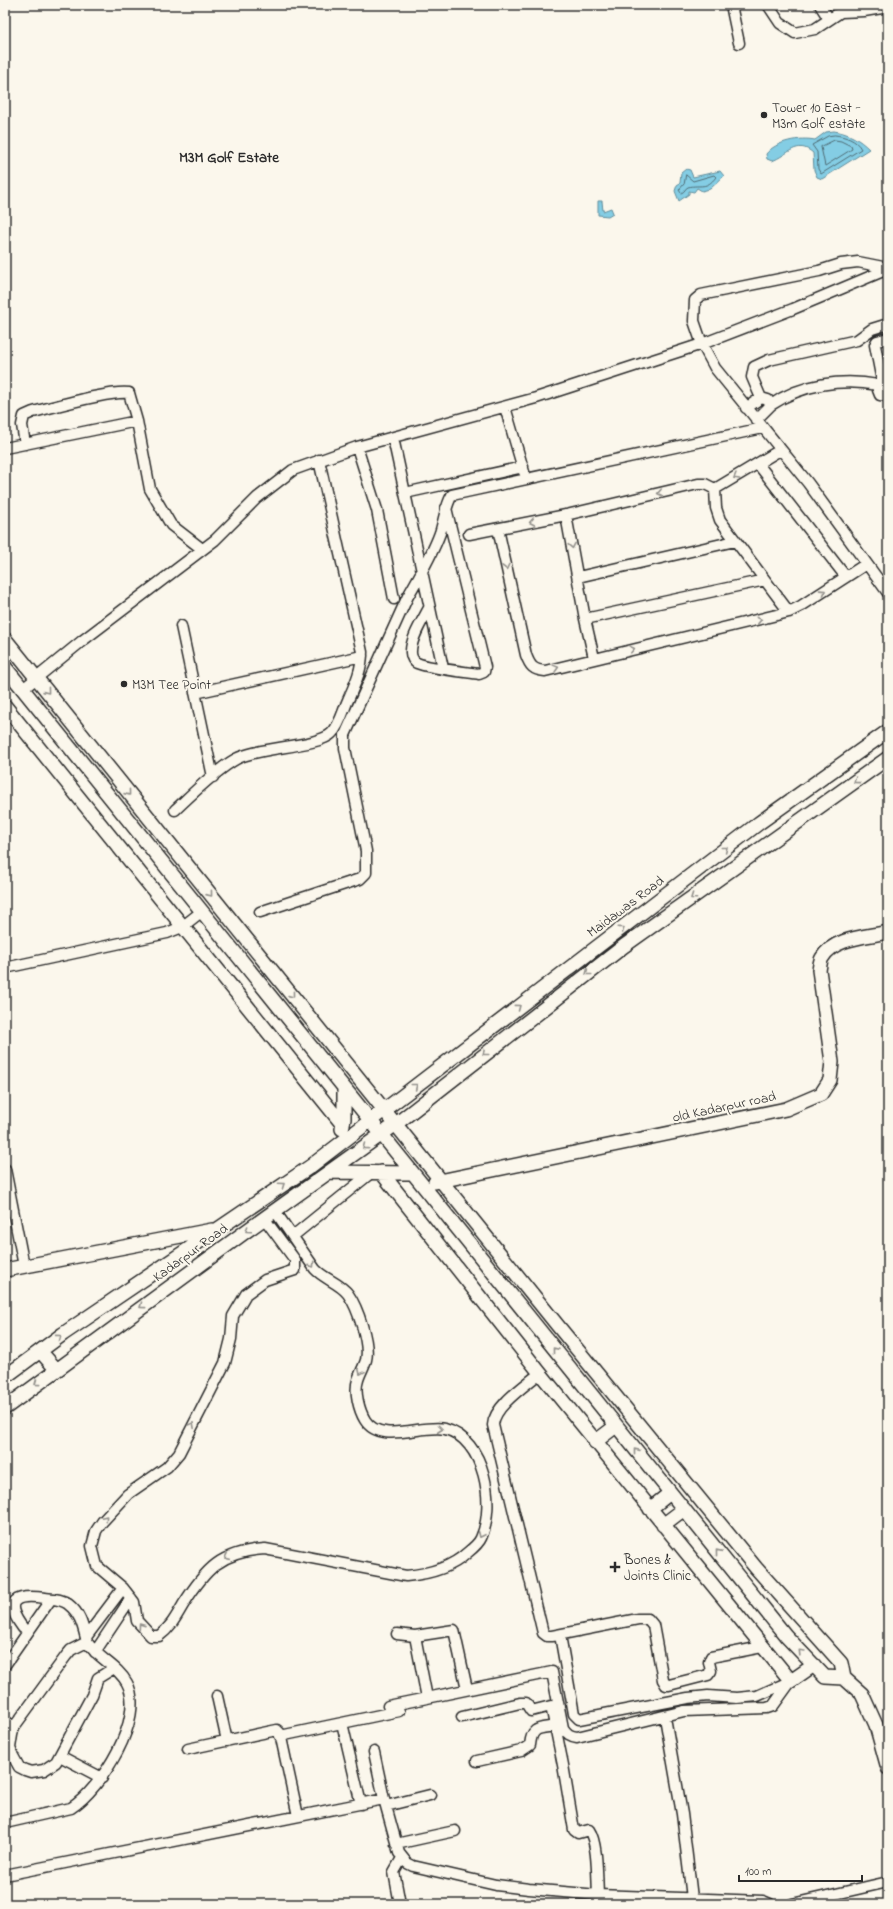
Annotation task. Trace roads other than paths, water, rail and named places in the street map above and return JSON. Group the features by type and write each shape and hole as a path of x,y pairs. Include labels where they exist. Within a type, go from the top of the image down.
{"street":[{"path":"731,5 739,43"},
{"path":"768,5 780,23 795,33 815,29 851,5"},
{"path":"820,5 829,19"},
{"path":"841,12 864,11 888,7"},
{"path":"888,268 858,262 841,264 819,271 701,295 694,300 693,308 694,321 702,344 715,368 808,483 888,593"},
{"path":"23,689 82,641 215,540 270,487 293,470 357,447 504,407 702,344 793,309 888,268"},
{"path":"761,398 752,377 754,367 769,360 857,340 872,329 888,324"},
{"path":"888,338 877,341 875,345 883,382 878,393 883,396 888,396"},
{"path":"756,420 780,398 798,391 837,382 883,382"},
{"path":"25,444 22,425 24,416 33,412 106,395 123,392 129,393 137,421 150,489 171,525 202,549"},
{"path":"746,408 761,398 768,400 771,405"},
{"path":"504,407 523,467 525,479"},
{"path":"5,448 137,421"},
{"path":"260,912 360,879 366,873 366,851 345,748 345,735 408,596 422,571 439,534 446,508 452,495 763,428"},
{"path":"393,438 443,668"},
{"path":"357,447 377,510 394,599"},
{"path":"715,489 780,450"},
{"path":"175,810 236,759 248,754 319,740 331,734 337,725 360,673 362,656 319,460"},
{"path":"758,464 846,577"},
{"path":"405,492 523,467"},
{"path":"469,534 566,515 698,484 705,484 715,489"},
{"path":"715,489 716,508 720,520 789,612"},
{"path":"429,608 411,646 411,655 417,663 479,674 484,672 485,667 446,508"},
{"path":"566,515 578,577 584,619 594,658"},
{"path":"498,528 526,655 530,666 538,670 545,670 789,612 801,606 866,564"},
{"path":"578,577 735,541"},
{"path":"584,619 765,580"},
{"path":"181,626 213,777"},
{"path":"5,639 513,1270 756,1568 840,1663 844,1678 862,1694 876,1725 888,1768"},
{"path":"195,693 362,656"},
{"path":"5,667 786,1636 825,1677 844,1678"},
{"path":"5,706 343,1125"},
{"name":"Maidawas Road","path":"384,1110 759,823 888,731"},
{"path":"396,1124 624,946 888,758"},
{"path":"5,968 158,936 182,927 201,912"},
{"name":"old Kadarpur road","path":"422,1186 442,1180 786,1109 821,1094 830,1080 832,1062 819,970 821,958 830,948 844,942 888,932"},
{"path":"333,1149 343,1125 344,1089"},
{"name":"Kadarpur Road","path":"5,1377 40,1351 333,1149 384,1110"},
{"name":"Kadarpur Road","path":"5,1408 56,1369 396,1124"},
{"path":"5,1169 24,1266"},
{"path":"330,1172 412,1173"},
{"path":"291,1234 377,1172"},
{"path":"377,1172 791,1681"},
{"path":"269,1215 291,1234 320,1274 339,1286 348,1294 359,1316 367,1352 366,1359 356,1385 361,1413 369,1426 378,1431 392,1433 444,1429 459,1435 473,1448 483,1473 487,1504 486,1524 481,1539 460,1560 433,1572 406,1576 265,1549 250,1550 232,1554 208,1569 190,1593 174,1622 160,1636 151,1636 137,1621 134,1602 131,1598 123,1588 97,1566 92,1546 96,1531 102,1522 128,1494 168,1467 179,1453 225,1363 231,1339 233,1316 238,1305 246,1294 265,1280 295,1270 295,1260 282,1241 269,1215"},
{"path":"5,1270 218,1229"},
{"path":"40,1351 56,1369"},
{"path":"540,1373 500,1409 494,1417 493,1425 543,1633 547,1636 560,1635 638,1619 648,1619 653,1625 663,1680 666,1685 708,1676 711,1671 709,1662 711,1657 762,1646"},
{"path":"596,1442 616,1426"},
{"path":"650,1509 670,1493"},
{"path":"663,1525 684,1509"},
{"path":"114,1668 98,1678 92,1695 60,1756 53,1766 44,1770 31,1772 19,1767 10,1748 14,1727 66,1656 71,1650 86,1640 123,1588"},
{"path":"5,1823 71,1808 87,1795 102,1778 117,1751 132,1709 132,1696 127,1682 114,1668 95,1652 86,1640 83,1624 78,1614 64,1601 33,1596 20,1597 16,1599 13,1608 13,1615 23,1628"},
{"path":"95,1652 131,1598"},
{"path":"5,1665 51,1599"},
{"path":"397,1634 415,1636 454,1630 467,1690"},
{"path":"560,1635 574,1714 579,1719 697,1697 737,1698 756,1696 791,1681 814,1665"},
{"path":"415,1636 427,1698"},
{"path":"348,1715 552,1672 563,1728 566,1734 577,1737 684,1711 767,1708 773,1706 791,1681"},
{"path":"217,1696 227,1741"},
{"path":"462,1716 526,1703 531,1711 551,1706 575,1832 589,1830 594,1846 594,1898"},
{"path":"280,1736 399,1711"},
{"path":"5,1721 14,1727"},
{"path":"342,1723 361,1804"},
{"path":"666,1724 682,1818 692,1898"},
{"path":"477,1761 521,1751 530,1745 531,1734 536,1729 556,1726"},
{"path":"188,1749 276,1730 279,1731 298,1816"},
{"path":"374,1752 396,1844 402,1858 413,1866 496,1885 594,1898 692,1898 725,1902 766,1901 770,1904"},
{"path":"60,1756 102,1778"},
{"path":"5,1875 361,1804 430,1795"},
{"path":"396,1844 455,1831"},
{"path":"400,1904 394,1872 402,1858"},
{"path":"792,1904 888,1882"}],"water":[{"path":"834,131 853,137 869,149 822,179 817,177 814,170 813,153 807,149 797,148 772,161 767,159 766,154 782,143 802,139 815,140 826,132"},
{"path":"686,169 690,170 693,177 720,171 724,176 710,189 702,191 697,188 694,192 689,191 689,194 679,201 675,191 677,185 680,183 681,173"},
{"path":"598,201 602,201 603,211 611,208 613,213 608,216 598,215"}],"place":[{"name":"Tower 10 East - M3m Golf estate","path":"764,115"},
{"name":"M3M Tee Point","path":"124,684"},
{"name":"Bones & Joints Clinic","path":"615,1567"}],"district":[{"name":"M3M Golf Estate","path":"229,157"}]}
